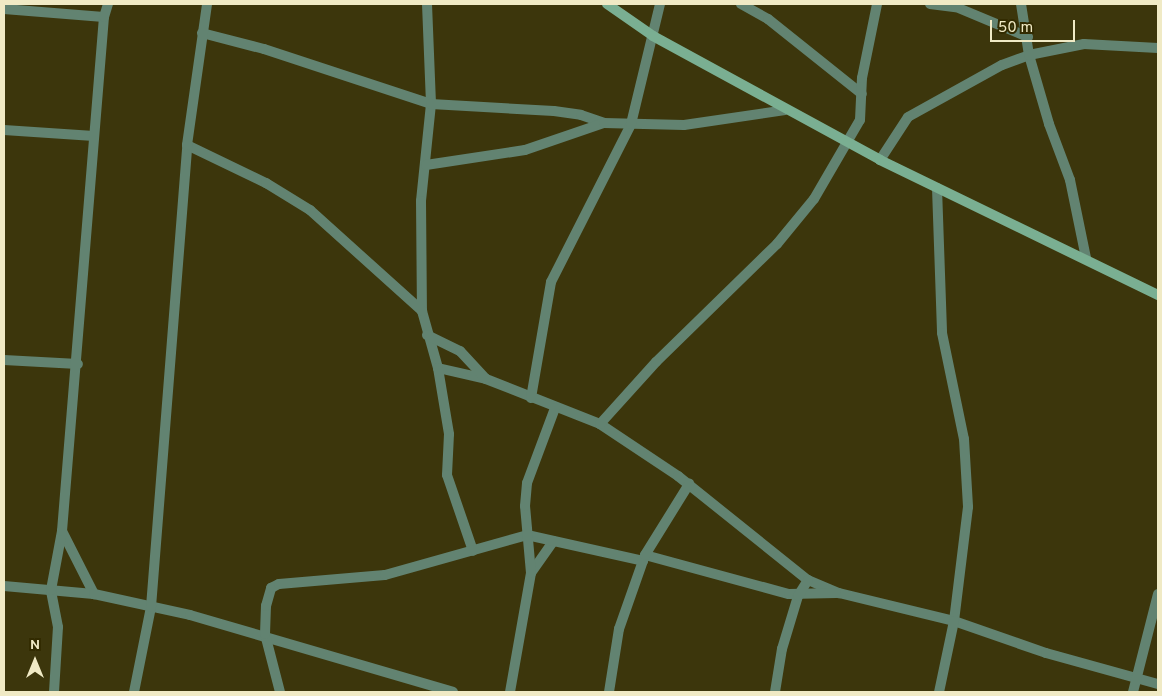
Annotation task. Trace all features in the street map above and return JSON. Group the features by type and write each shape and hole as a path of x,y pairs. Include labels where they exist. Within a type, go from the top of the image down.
{"street":[{"path":"54,692 58,627 51,590 62,531 78,364 104,16 108,4"},
{"path":"134,692 151,607 187,145 207,4"},
{"path":"427,4 431,104 421,201 422,311 438,368 449,434 447,475 473,551"},
{"path":"607,4 653,36 785,110 880,160 1086,258 1158,295"},
{"path":"531,398 551,282 631,124 660,4"},
{"path":"740,4 768,19 862,94"},
{"path":"600,424 656,362 777,244 814,199 849,143 860,120 862,94 877,4"},
{"path":"930,4 956,8 1028,37"},
{"path":"1021,4 1028,37 1029,55 1049,124 1070,180 1086,258"},
{"path":"4,9 104,16"},
{"path":"202,33 264,48 431,104 554,112 581,115 604,123 684,125 785,110"},
{"path":"880,160 908,117 919,109 1002,65 1029,55 1084,44 1158,48"},
{"path":"426,165 525,150 604,123"},
{"path":"4,130 94,136"},
{"path":"187,145 266,183 310,210 422,311"},
{"path":"937,188 942,333 964,439 968,507 954,621 939,692"},
{"path":"428,335 460,351 486,379"},
{"path":"4,360 78,364"},
{"path":"438,368 486,379 555,408 600,424 636,445 689,484 808,580 839,593 954,621 1046,653 1158,684"},
{"path":"510,692 531,573 527,535 528,483 555,408"},
{"path":"609,692 618,629 644,558 689,484"},
{"path":"62,531 94,594"},
{"path":"280,692 265,634 266,606 271,588 279,584 385,575 527,535 644,558 798,596 839,593"},
{"path":"531,573 553,541"},
{"path":"776,692 777,668 798,596 808,580"},
{"path":"4,586 94,594 151,607 265,634 453,692"},
{"path":"1134,692 1158,594"}]}
